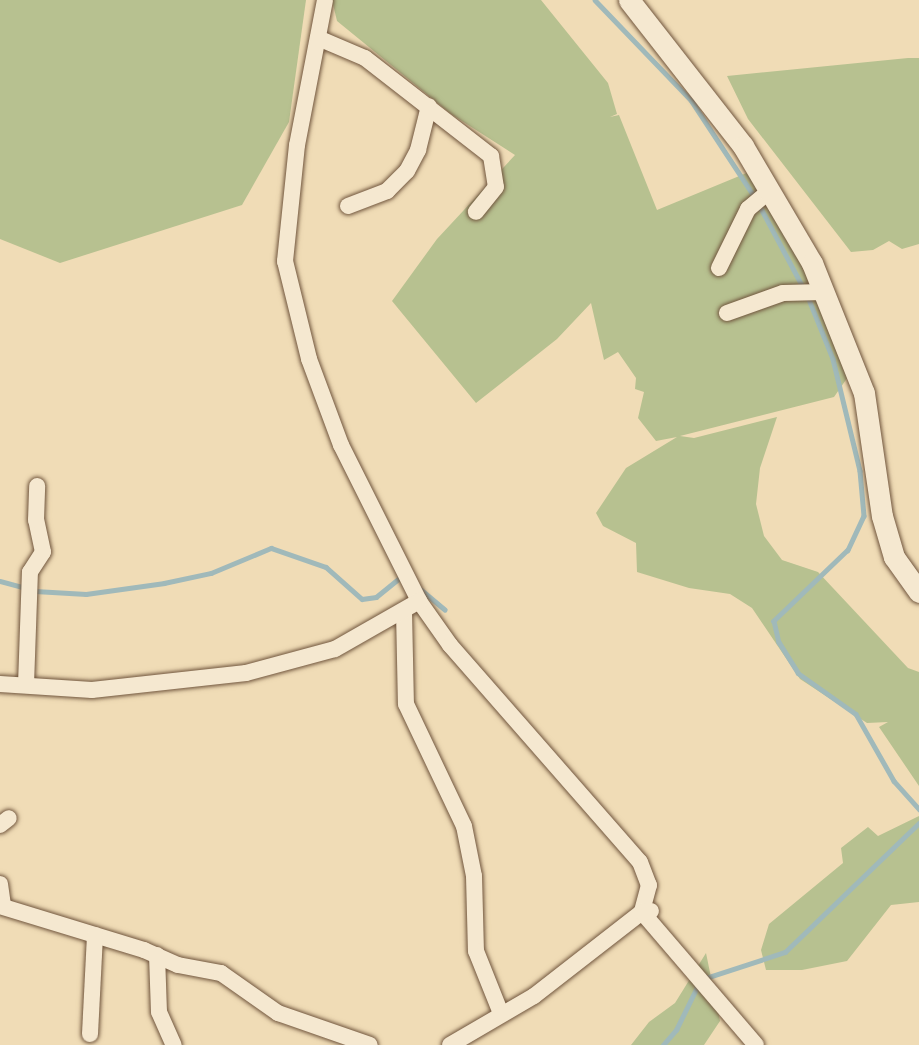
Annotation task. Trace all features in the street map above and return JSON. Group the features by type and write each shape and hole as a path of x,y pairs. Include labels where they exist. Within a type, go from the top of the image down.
{"street":[{"path":"325,0 297,145 285,261 309,359 341,445 419,601 450,645 640,862 649,885 646,912 756,1045"},
{"path":"629,0 716,108 771,190 824,292 864,393 882,516 894,557 919,592"},
{"path":"318,38 365,58 491,156 496,187 476,212"},
{"path":"348,206 387,191 407,172 418,150 429,106"},
{"path":"719,268 748,209 771,190"},
{"path":"727,313 783,293 824,292"},
{"path":"26,685 31,566 44,551 36,520 37,486"},
{"path":"0,684 92,690 246,673 335,649 419,601"},
{"path":"404,611 406,704 464,826 474,876 476,951 500,1012"},
{"path":"0,884 1,906 221,973 278,1013 370,1045"},
{"path":"450,1045 500,1012 534,996 646,912"},
{"path":"90,1034 95,935"},
{"path":"157,955 159,1012 174,1045"}],"green space":[{"path":"0,0 306,0 289,122 242,205 60,263 0,239"},
{"path":"332,0 541,0 608,83 617,114 610,117 619,115 657,210 749,172 800,259 852,371 834,397 680,436 694,438 777,417 760,468 756,504 764,536 782,560 818,572 908,668 919,672 919,786 879,727 888,722 867,723 800,679 752,608 730,594 689,588 637,572 636,543 603,526 596,513 626,468 677,437 656,441 638,418 644,392 635,389 636,378 618,352 604,360 591,303 557,339 476,403 392,301 437,239 515,155 451,114 337,21"},
{"path":"919,58 919,244 902,249 889,241 873,250 851,252 748,119 727,76"},
{"path":"919,816 919,902 891,905 847,961 802,970 766,970 761,950 769,924 843,863 841,848 868,827 878,836"},
{"path":"706,953 720,1021 704,1045 631,1045 649,1022 675,1003"}],"waterway":[{"path":"595,0 691,100 756,199 804,289"},
{"path":"808,297 833,359 860,471 864,516 848,550 774,621 779,642 798,673 856,714 894,781 919,809"},
{"path":"35,591 86,594 164,583 211,573 271,548 326,567 362,599 376,597 401,577"},
{"path":"0,581 26,588"},
{"path":"418,587 445,610"},
{"path":"703,979 785,952 919,823"},
{"path":"663,1045 676,1030 698,985"}]}
